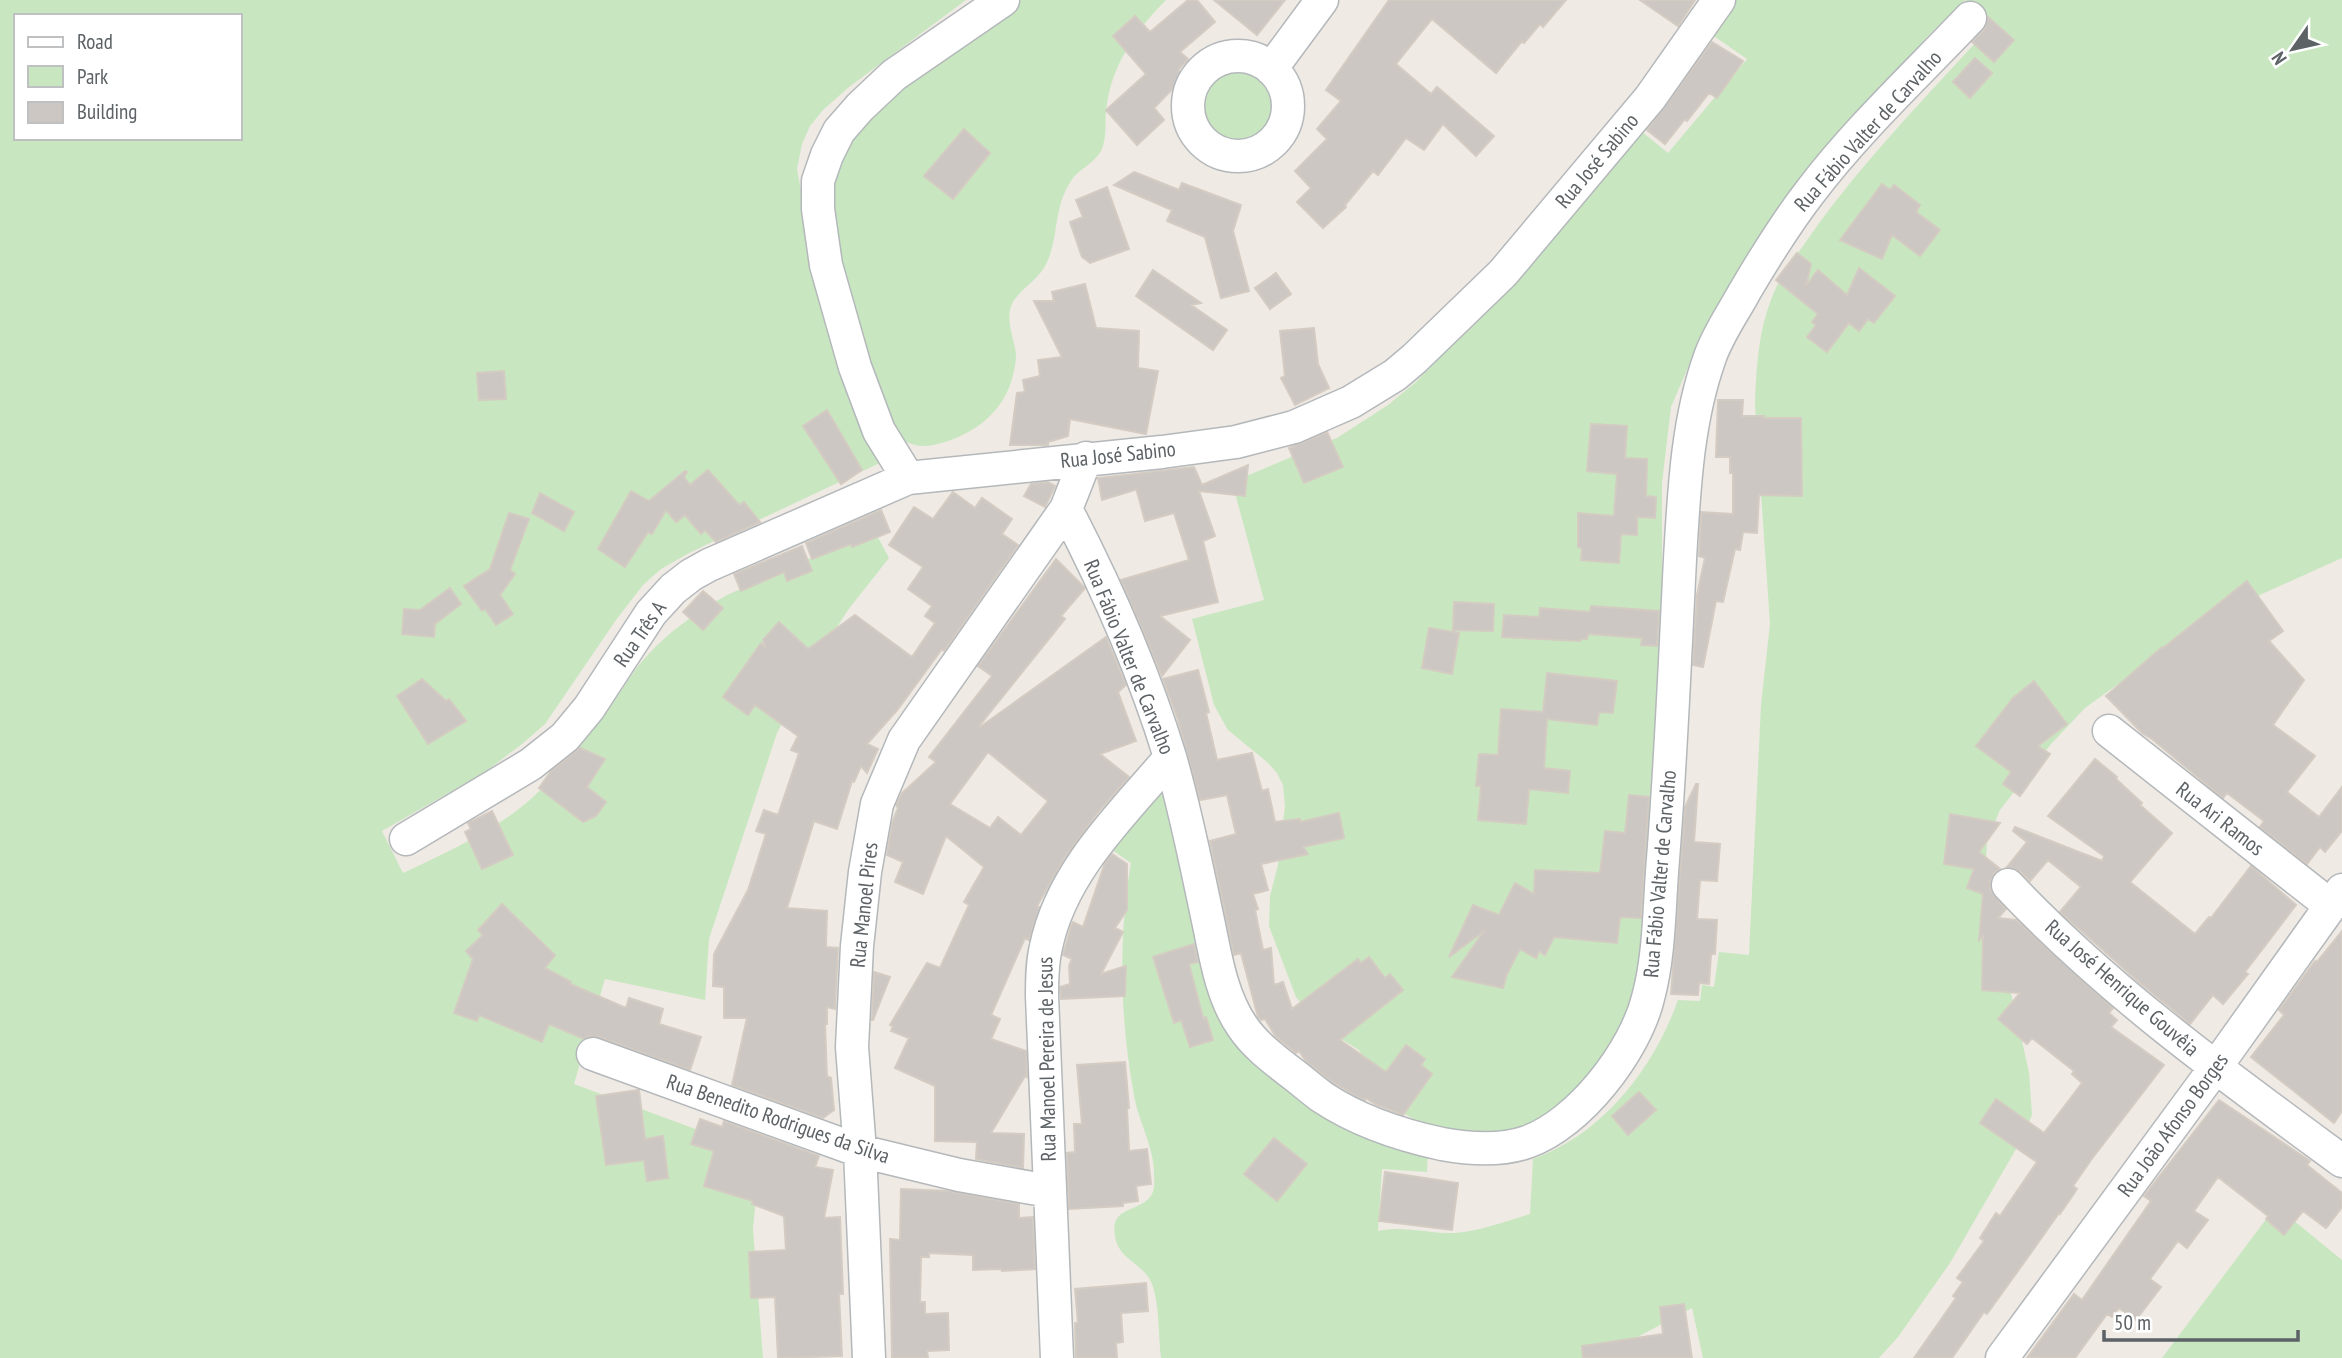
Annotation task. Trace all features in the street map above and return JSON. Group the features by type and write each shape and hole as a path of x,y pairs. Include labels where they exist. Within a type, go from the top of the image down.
{"street":[{"path":"908,478 879,432 855,367 826,265 818,209 818,181 839,131 860,107 894,75 1003,0"},
{"path":"1271,69 1322,0"},
{"name":"Rua José Sabino","path":"908,478 1236,442 1294,427 1351,402 1395,375 1414,359 1503,273 1650,98 1719,0"},
{"name":"Rua Fábio Valter de Carvalho","path":"1066,509 1146,686 1170,758 1225,989 1241,1025 1257,1044 1279,1063 1327,1100 1357,1118 1450,1145 1492,1149 1528,1142 1557,1125 1583,1104 1607,1077 1633,1037 1648,1002 1655,956 1666,824 1684,499 1695,411 1709,359 1759,267 1811,190 1834,162 1970,18"},
{"path":"1066,509 1086,458"},
{"name":"Rua Três A","path":"406,839 531,764 565,737 589,708 651,613 673,589 691,575 795,525 908,478"},
{"name":"Rua Manoel Pires","path":"869,1358 860,1151 852,1047 856,958 865,872 877,804 904,740 1066,509"},
{"name":"Rua Ari Ramos","path":"2109,732 2336,898"},
{"name":"Rua Manoel Pereira de Jesus","path":"1057,1358 1042,996 1045,949 1049,933 1072,882 1091,851 1170,758"},
{"name":"Rua José Henrique Gouvêia","path":"2008,885 2052,931 2094,969 2216,1068 2342,1161"},
{"name":"Rua João Afonso Borges","path":"2002,1358 2216,1068 2336,898"},
{"name":"Rua Benedito Rodrigues da Silva","path":"593,1054 860,1151 959,1175 1049,1191"}],"green space":[{"path":"0,0 966,0 849,87 823,110 810,126 802,144 797,169 811,245 884,461 691,552 661,569 643,585 616,620 545,724 485,772 382,831 403,873 487,831 518,810 553,777 600,721 641,663 684,623 727,595 874,530 889,558 848,610 811,667 777,733 709,939 705,1000 605,979 574,1084 760,1153 753,1229 763,1358 0,1358"},
{"path":"1020,0 1166,0 1136,35 1121,61 1110,89 1101,151 1078,173 1065,191 1047,262 1010,308 1009,321 1016,359 1004,399 988,418 957,438 936,445 913,445 900,438 889,425 835,257 831,179 858,124 875,108 985,29"},
{"path":"1727,0 1965,0 1928,36 1882,88 1715,327 1695,351 1671,407 1662,483 1662,597 1643,949 1628,1012 1616,1042 1558,1114 1496,1140 1427,1127 1405,1114 1388,1097 1359,1050 1325,1029 1296,997 1269,926 1270,896 1278,865 1285,806 1283,785 1267,762 1228,730 1214,705 1192,619 1264,600 1232,482 1337,438 1388,405 1416,382 1462,334 1636,127 1668,153 1747,59 1708,32"},
{"path":"1965,0 2342,0 2342,558 2233,607 2154,658 2085,708 2051,744 2000,810 1987,841 1985,880 2029,1072 2032,1115 2023,1137 1950,1263 1898,1337 1879,1358 1703,1358 1692,1308 1591,1358 1161,1358 1158,1311 1152,1284 1143,1271 1121,1251 1115,1236 1115,1226 1120,1215 1150,1197 1154,1181 1151,1151 1134,1095 1123,1008 1124,920 1131,863 1108,847 1163,782 1220,1018 1428,1151 1427,1172 1382,1169 1378,1231 1397,1229 1464,1232 1530,1214 1533,1159 1582,1133 1623,1096 1655,1050 1678,1000 1700,1001 1702,985 1714,987 1719,952 1749,955 1761,705 1770,624 1755,406 1760,339 1774,291 1830,209 1896,130 1988,29"},
{"path":"1228,62 1246,62 1262,69 1274,81 1281,97 1281,115 1274,131 1262,143 1246,150 1228,150 1212,143 1200,131 1193,115 1193,97 1200,81 1212,69"},
{"path":"2276,1206 2342,1260 2342,1358 2162,1358"}],"building":[{"path":"1188,0 1197,0 1215,22 1180,52 1188,59 1178,70 1184,77 1154,108 1164,120 1137,145 1106,110 1146,74 1113,36 1135,16 1150,32"},
{"path":"1214,0 1285,0 1257,35"},
{"path":"1389,0 1566,0 1543,27 1540,24 1524,43 1522,41 1496,73 1432,19 1396,64 1431,94 1437,87 1494,136 1476,156 1443,124 1424,150 1406,138 1378,175 1373,171 1346,207 1323,228 1297,202 1311,188 1295,171 1327,139 1317,129 1341,101 1326,90"},
{"path":"1640,0 1695,0 1678,26"},
{"path":"1988,17 2014,40 1994,62 1972,42 1984,30"},
{"path":"1712,42 1743,61 1717,98 1709,93 1665,144 1647,130"},
{"path":"1975,58 1992,73 1970,98 1953,82"},
{"path":"964,129 990,153 953,199 924,176"},
{"path":"1134,172 1179,190 1182,183 1241,205 1233,231 1249,291 1221,298 1205,237 1167,221 1172,210 1114,185"},
{"path":"1882,184 1890,190 1894,185 1920,205 1916,212 1940,230 1920,256 1892,235 1882,259 1840,240"},
{"path":"1107,187 1129,249 1090,263 1082,257 1070,222 1083,217 1076,200"},
{"path":"1797,253 1811,264 1806,286 1818,270 1847,295 1859,268 1895,296 1874,323 1868,319 1859,331 1849,323 1827,352 1807,337 1816,325 1812,322 1818,314 1776,280"},
{"path":"1153,270 1201,303 1191,305 1227,330 1213,350 1136,296"},
{"path":"1276,273 1291,294 1270,309 1255,288"},
{"path":"1085,284 1096,328 1139,331 1138,368 1158,371 1146,434 1070,419 1068,436 1048,442 1048,445 1010,445 1017,393 1025,392 1023,380 1040,376 1038,360 1062,357 1034,301 1054,301 1052,292"},
{"path":"1314,328 1318,364 1329,388 1295,405 1281,378 1285,376 1280,331"},
{"path":"504,371 506,399 479,400 477,373"},
{"path":"1718,400 1743,400 1742,416 1801,418 1802,496 1759,495 1757,533 1743,532 1740,550 1735,549 1723,602 1716,601 1703,667 1693,665 1697,595 1705,558 1699,556 1701,512 1733,514 1733,473 1730,473 1730,457 1716,457"},
{"path":"827,410 862,470 841,484 803,426"},
{"path":"1591,424 1627,426 1625,458 1647,459 1646,496 1656,497 1655,518 1637,517 1637,535 1621,534 1619,563 1581,560 1582,548 1578,547 1578,513 1614,516 1617,474 1587,471"},
{"path":"1327,432 1343,467 1304,483 1289,448"},
{"path":"1248,465 1245,496 1199,491 1215,536 1203,541 1218,602 1160,616 1190,640 1162,676 1121,580 1189,560 1174,513 1145,521 1136,488 1102,500 1098,478 1194,467 1202,485"},
{"path":"708,470 739,505 744,502 760,522 716,542 705,530 701,534 685,515 676,522 666,510 652,534 648,532 625,567 598,549 631,491 649,501 685,471 687,472 684,477 690,485"},
{"path":"1048,482 1055,486 1045,507 1024,496 1031,484"},
{"path":"953,492 975,508 982,498 1012,519 1002,534 1018,545 944,651 942,649 898,709 867,744 878,749 867,773 861,766 854,782 852,781 837,829 814,821 787,908 827,911 826,947 838,948 835,1009 827,1007 825,1024 827,1076 831,1078 834,1110 823,1118 732,1085 747,1018 724,1018 724,987 713,986 714,954 748,890 766,834 756,831 764,810 778,815 799,753 791,750 798,736 755,705 748,715 723,697 761,643 766,648 763,640 779,622 808,649 855,615 912,657 935,623 925,616 932,606 908,589 923,567 889,545 914,507 933,519"},
{"path":"540,493 574,512 564,531 532,513"},
{"path":"881,510 890,532 812,559 806,543"},
{"path":"509,513 529,519 510,570 515,574 500,595 513,614 496,625 464,586 490,569"},
{"path":"802,546 812,571 787,581 784,572 741,591 734,574"},
{"path":"1056,559 1085,588 1061,616 1065,619 979,726 1106,637 1126,685 1118,692 1136,741 1100,754 1129,777 1099,811 1063,860 1037,906 1039,907 1029,940 1025,938 991,1015 1000,1019 991,1039 1026,1051 1027,1077 1025,1076 991,1133 1024,1134 1023,1168 976,1159 977,1142 935,1141 935,1086 895,1068 909,1038 891,1031 893,1026 890,1025 927,963 940,968 969,905 964,902 984,867 946,836 923,894 895,882 903,862 887,855 892,823 898,808 896,805 902,793 936,762 929,757 992,676 978,666","holes":["988,752 1048,801 1021,835 998,817 990,828 950,804"]},
{"path":"2247,581 2283,631 2269,641 2304,680 2273,725 2315,756 2287,792 2319,817 2342,787 2342,831 2325,852 2320,847 2307,864 2260,827 2264,821 2227,793 2223,798 2142,733 2106,696 2162,647"},
{"path":"450,588 461,604 435,624 434,637 402,634 404,609 420,610"},
{"path":"703,591 723,608 703,630 683,612"},
{"path":"1454,602 1494,604 1493,631 1453,630"},
{"path":"1591,606 1659,611 1657,646 1641,645 1642,638 1588,634 1587,639 1580,641 1502,637 1504,615 1539,617 1540,608 1590,612"},
{"path":"1429,628 1459,633 1452,674 1422,668"},
{"path":"1198,670 1217,760 1252,753 1262,791 1268,789 1275,822 1300,819 1300,822 1339,813 1344,838 1303,847 1308,854 1261,864 1268,890 1253,894 1258,909 1255,910 1263,950 1271,948 1274,985 1283,982 1292,1009 1358,959 1361,963 1369,957 1385,978 1390,974 1403,990 1340,1040 1386,1072 1406,1045 1425,1059 1421,1065 1432,1074 1403,1115 1358,1097 1332,1082 1306,1061 1299,1051 1296,1053 1276,1037 1265,1019 1258,1017 1241,953 1234,955 1210,841 1236,834 1227,795 1200,800 1178,720 1163,679"},
{"path":"1547,673 1617,681 1613,713 1599,712 1597,725 1547,719 1544,768 1570,771 1568,793 1529,789 1526,824 1478,820 1481,786 1476,786 1479,754 1498,755 1501,709 1543,712"},
{"path":"422,679 446,701 449,699 466,721 428,744 397,696"},
{"path":"2034,681 2067,724 2038,746 2050,754 2020,796 2003,784 2011,772 1976,746 2013,698"},
{"path":"580,748 605,759 587,787 606,802 596,816 583,822 539,788 552,770"},
{"path":"2095,759 2117,777 2116,779 2142,803 2140,805 2172,833 2130,882 2195,934 2209,917 2211,918 2251,866 2296,905 2245,972 2248,974 2223,1004 2213,995 2190,1024 2060,912 2081,887 2048,860 2030,881 2021,872 2007,867 2027,842 2013,831 2015,827 2102,861 2104,856 2048,816"},
{"path":"1696,784 1694,842 1720,844 1717,881 1700,880 1697,919 1717,920 1715,954 1711,954 1709,984 1699,983 1698,995 1671,994 1685,807"},
{"path":"1629,795 1649,797 1641,918 1620,917 1617,943 1554,937 1545,955 1539,951 1536,958 1520,949 1503,988 1452,977 1484,931 1449,957 1473,905 1499,915 1515,883 1534,894 1535,870 1600,873 1605,831 1625,833"},
{"path":"492,811 513,855 482,869 465,832 471,829 468,823"},
{"path":"1950,814 2000,823 1979,852 2000,869 1990,881 1990,890 2006,909 1998,918 2016,920 2113,1008 2109,1013 2117,1020 2111,1027 2164,1065 2091,1160 2073,1186 2077,1189 2060,1214 1952,1358 1914,1358 1956,1298 1953,1296 1963,1282 1957,1278 1984,1241 1980,1238 1996,1213 2000,1216 2037,1162 1980,1123 1996,1099 2044,1133 2082,1083 2072,1074 2074,1071 2032,1038 2027,1044 1998,1019 2020,993 1982,990 1983,936 1979,940 1983,894 1967,888 1974,869 1944,864"},
{"path":"1112,854 1127,864 1127,910 1115,928 1123,932 1101,974 1126,966 1125,996 1061,999 1060,987 1070,984 1069,966 1072,959 1063,955 1071,926 1073,922 1083,927 1105,863"},
{"path":"502,904 555,955 545,968 571,982 570,984 626,1008 629,998 663,1009 659,1024 701,1037 690,1070 599,1037 590,1036 584,1039 549,1024 542,1042 479,1015 477,1021 454,1013 473,959 466,951 483,935 478,930"},
{"path":"2342,931 2342,1111 2334,1123 2251,1057 2284,1015 2279,1010 2315,961 2317,962"},
{"path":"1194,944 1198,962 1189,964 1203,1018 1206,1017 1213,1040 1190,1047 1181,1020 1174,1023 1153,957"},
{"path":"874,972 890,977 872,1020"},
{"path":"1125,1062 1129,1151 1147,1149 1151,1184 1136,1186 1138,1201 1123,1203 1123,1206 1069,1209 1067,1153 1075,1152 1074,1124 1082,1124 1077,1065"},
{"path":"639,1090 645,1139 663,1136 668,1178 647,1181 644,1160 606,1165 596,1096"},
{"path":"1639,1092 1656,1110 1628,1135 1612,1116"},
{"path":"2219,1100 2310,1161 2307,1165 2342,1193 2342,1207 2326,1228 2303,1211 2284,1235 2266,1219 2268,1216 2218,1177 2194,1211 2208,1220 2187,1248 2178,1241 2150,1279 2161,1287 2136,1320 2119,1308 2112,1317 2107,1314 2075,1358 2027,1358 2074,1294 2082,1300 2151,1201 2144,1196"},
{"path":"700,1119 722,1127 724,1121 819,1156 815,1167 833,1170 824,1218 840,1217 843,1294 839,1294 842,1356 778,1358 775,1297 751,1298 749,1252 786,1250 784,1216 752,1204 753,1201 704,1186 714,1151 691,1144"},
{"path":"1274,1138 1307,1164 1277,1201 1244,1174"},
{"path":"1385,1172 1458,1183 1452,1230 1379,1221"},
{"path":"901,1189 948,1191 1019,1204 1019,1218 1033,1217 1035,1269 973,1270 973,1255 929,1253 929,1257 921,1257 920,1302 925,1302 925,1314 948,1313 949,1350 927,1351 928,1358 892,1358 890,1239 900,1240"},
{"path":"1146,1283 1148,1311 1121,1313 1123,1342 1116,1343 1117,1358 1076,1358 1075,1323 1078,1323 1075,1289"},
{"path":"1684,1304 1692,1358 1583,1358 1582,1346 1663,1334 1660,1307"}]}
